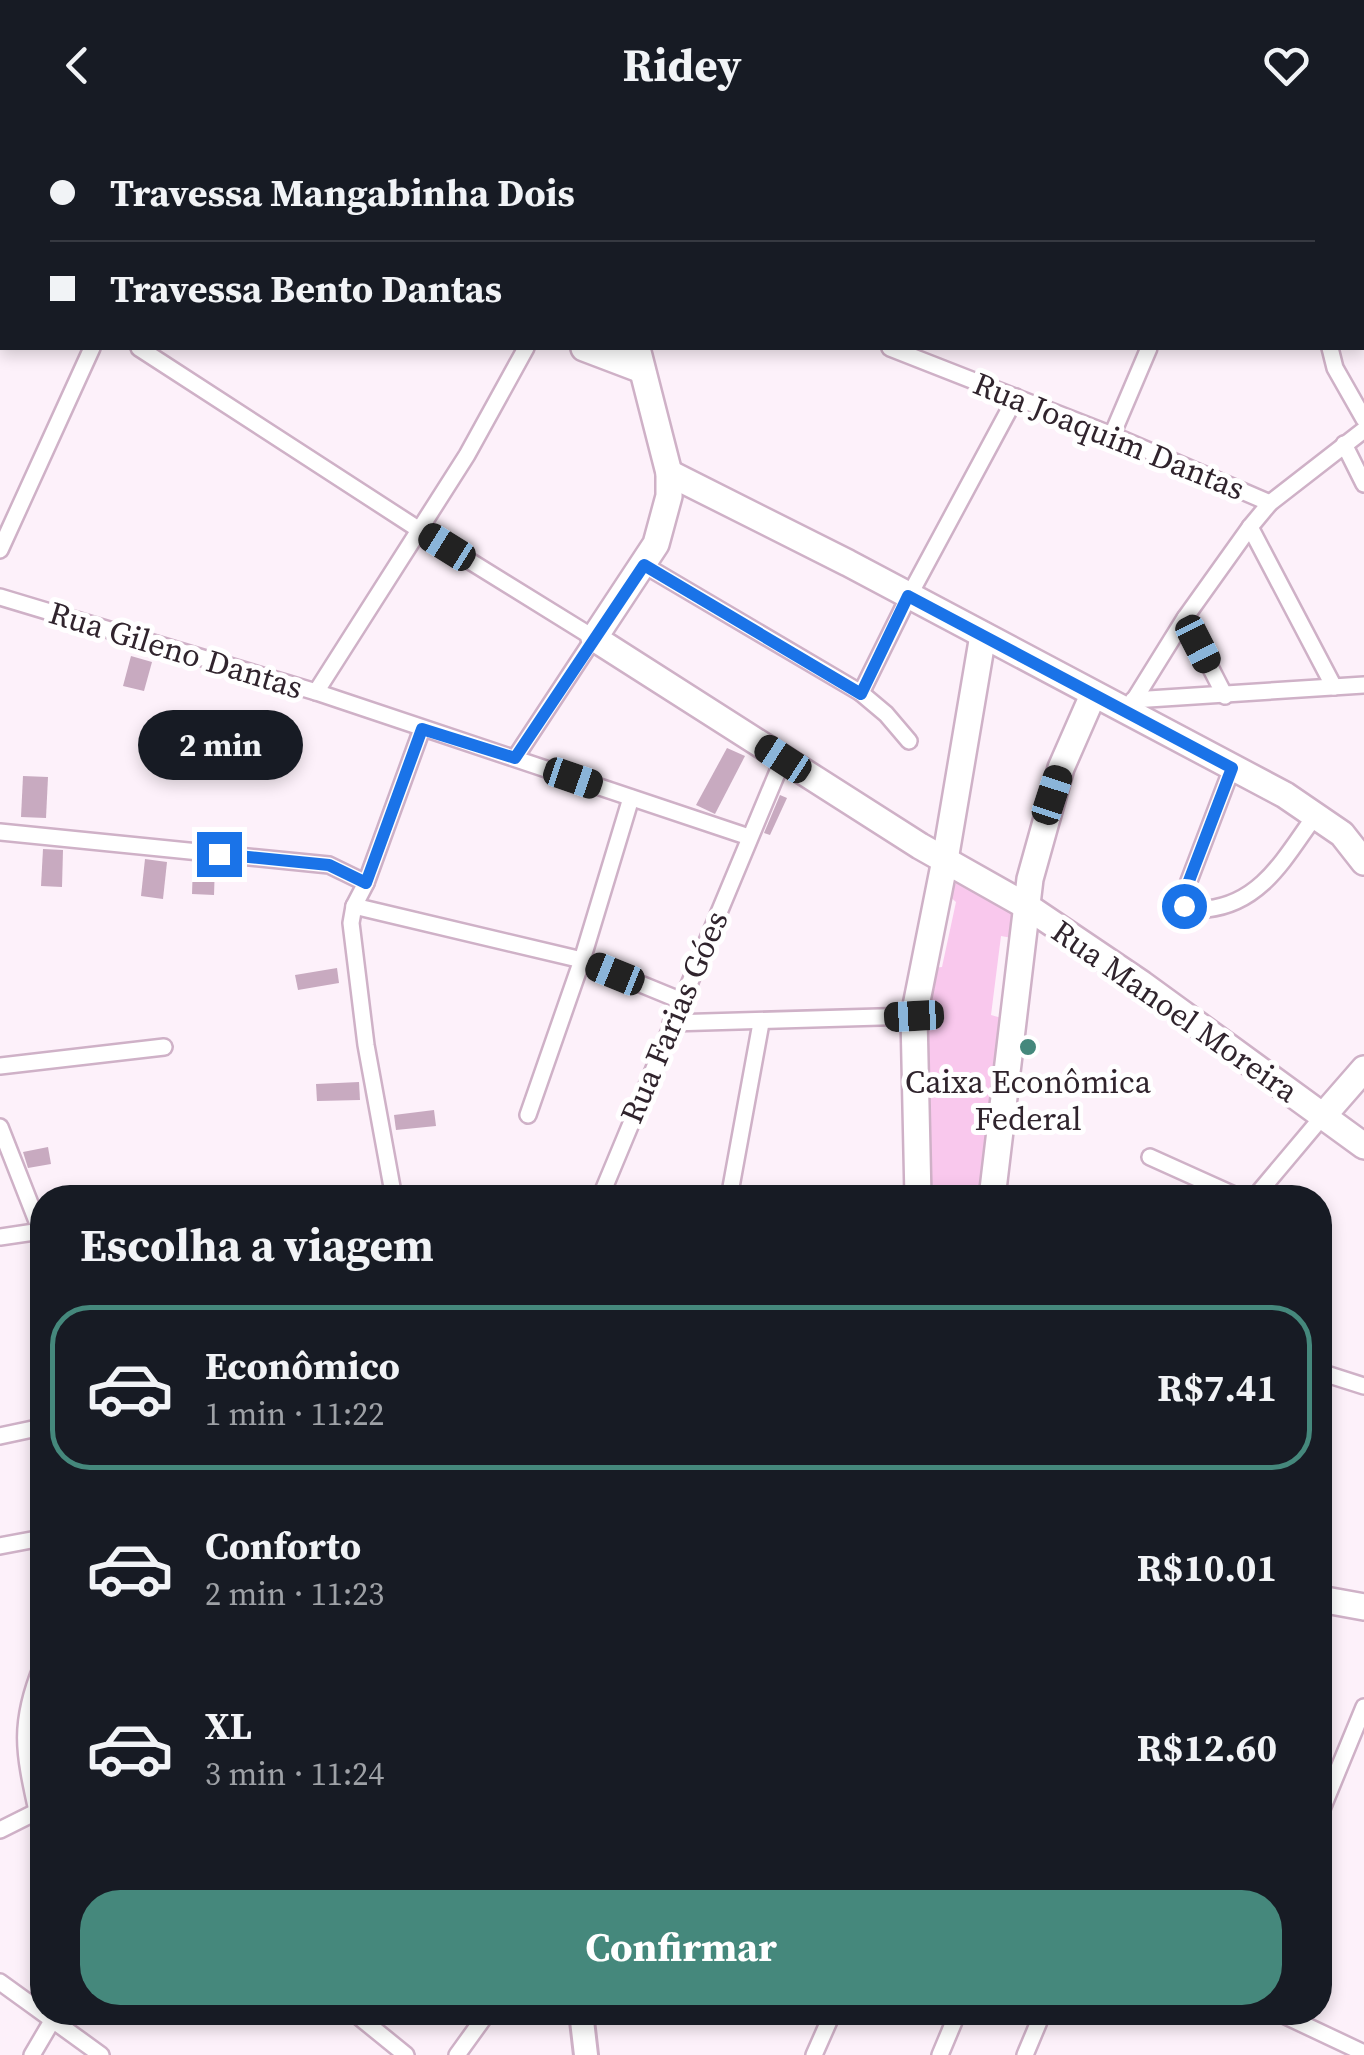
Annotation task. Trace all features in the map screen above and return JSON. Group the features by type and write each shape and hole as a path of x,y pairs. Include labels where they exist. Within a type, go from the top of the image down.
{"main road":[{"path":"594,350 639,359 669,473 663,526 644,565 594,638 945,860"},
{"path":"669,473 1093,695 1130,706 1285,795 1342,834 1364,862"},
{"path":"918,1185 914,1016 983,635"},
{"path":"994,1185 1030,878 1071,741 1093,695"},
{"name":"Rua Manoel Moreira","path":"945,860 1028,907 1142,984 1364,1146"},
{"path":"1323,1116 1364,1069"},
{"path":"1332,1601 1364,1607"}],"street":[{"path":"0,550 91,350"},
{"path":"143,350 594,638 515,758"},
{"path":"316,692 467,454 525,350"},
{"name":"Rua Joaquim Dantas","path":"895,350 1112,435 1270,503"},
{"path":"933,365 941,350"},
{"path":"1112,435 1148,350"},
{"path":"1330,350 1335,368 1364,419"},
{"path":"861,694 908,596 1016,397"},
{"path":"1130,706 1250,526 1270,503 1364,430"},
{"path":"1344,444 1364,484"},
{"path":"1250,526 1334,687"},
{"path":"644,565 861,694 886,714 908,741"},
{"name":"Rua Gileno Dantas","path":"0,597 316,692 749,837"},
{"path":"1186,618 1224,696"},
{"path":"1130,706 1364,685"},
{"path":"392,1185 353,955 354,906 422,729"},
{"name":"Rua Farias Góes","path":"605,1185 783,759"},
{"path":"1232,768 1184,894 1184,906 1190,910 1217,908 1255,894 1315,816"},
{"path":"528,1115 582,960 631,798"},
{"path":"0,832 329,865 366,883"},
{"path":"354,906 582,960 682,1001"},
{"path":"671,1024 914,1016"},
{"path":"731,1185 762,1023"},
{"path":"0,1066 164,1048"},
{"path":"1265,1185 1323,1116"},
{"path":"0,1128 30,1202"},
{"path":"1150,1157 1212,1185"},
{"path":"0,1237 30,1233"},
{"path":"1332,1376 1364,1386"},
{"path":"0,1436 30,1430"},
{"path":"0,1546 30,1540"},
{"path":"30,1698 24,1733 30,1762"},
{"path":"1332,1785 1364,1707"},
{"path":"0,1830 30,1815"},
{"path":"0,1982 30,2004"},
{"path":"32,2055 50,2025"},
{"path":"58,2025 100,2055"},
{"path":"369,2025 406,2055"},
{"path":"457,2055 479,2025"},
{"path":"584,2025 592,2054"},
{"path":"814,2055 827,2025"},
{"path":"940,2055 953,2025"},
{"path":"1025,2055 1038,2025"},
{"path":"1305,2025 1364,2052"}],"shaded area":[{"path":"959,881 1011,911 1012,938 1001,936 991,1015 1005,1019 982,1185 926,1185 921,1022 931,968 942,967 956,902 948,895"}],"building":[{"path":"131,656 152,662 144,691 123,686"},
{"path":"727,748 745,756 715,814 696,805"},
{"path":"23,776 48,777 46,818 21,817"},
{"path":"780,795 787,798 770,835 764,833"},
{"path":"43,849 63,850 62,887 41,886"},
{"path":"145,859 167,862 163,899 141,896"},
{"path":"193,863 215,865 214,895 192,894"},
{"path":"337,968 339,983 298,990 295,975"},
{"path":"359,1082 360,1100 317,1101 316,1084"},
{"path":"434,1110 436,1126 396,1130 394,1115"},
{"path":"48,1147 51,1164 28,1168 23,1152"}],"place":[{"name":"Caixa Econômica Federal","path":"1028,1047"}],"route":[{"path":"219,854 329,865 366,883 422,729 515,758 644,565 861,694 908,596 1232,768 1184,894 1184,906"}]}
